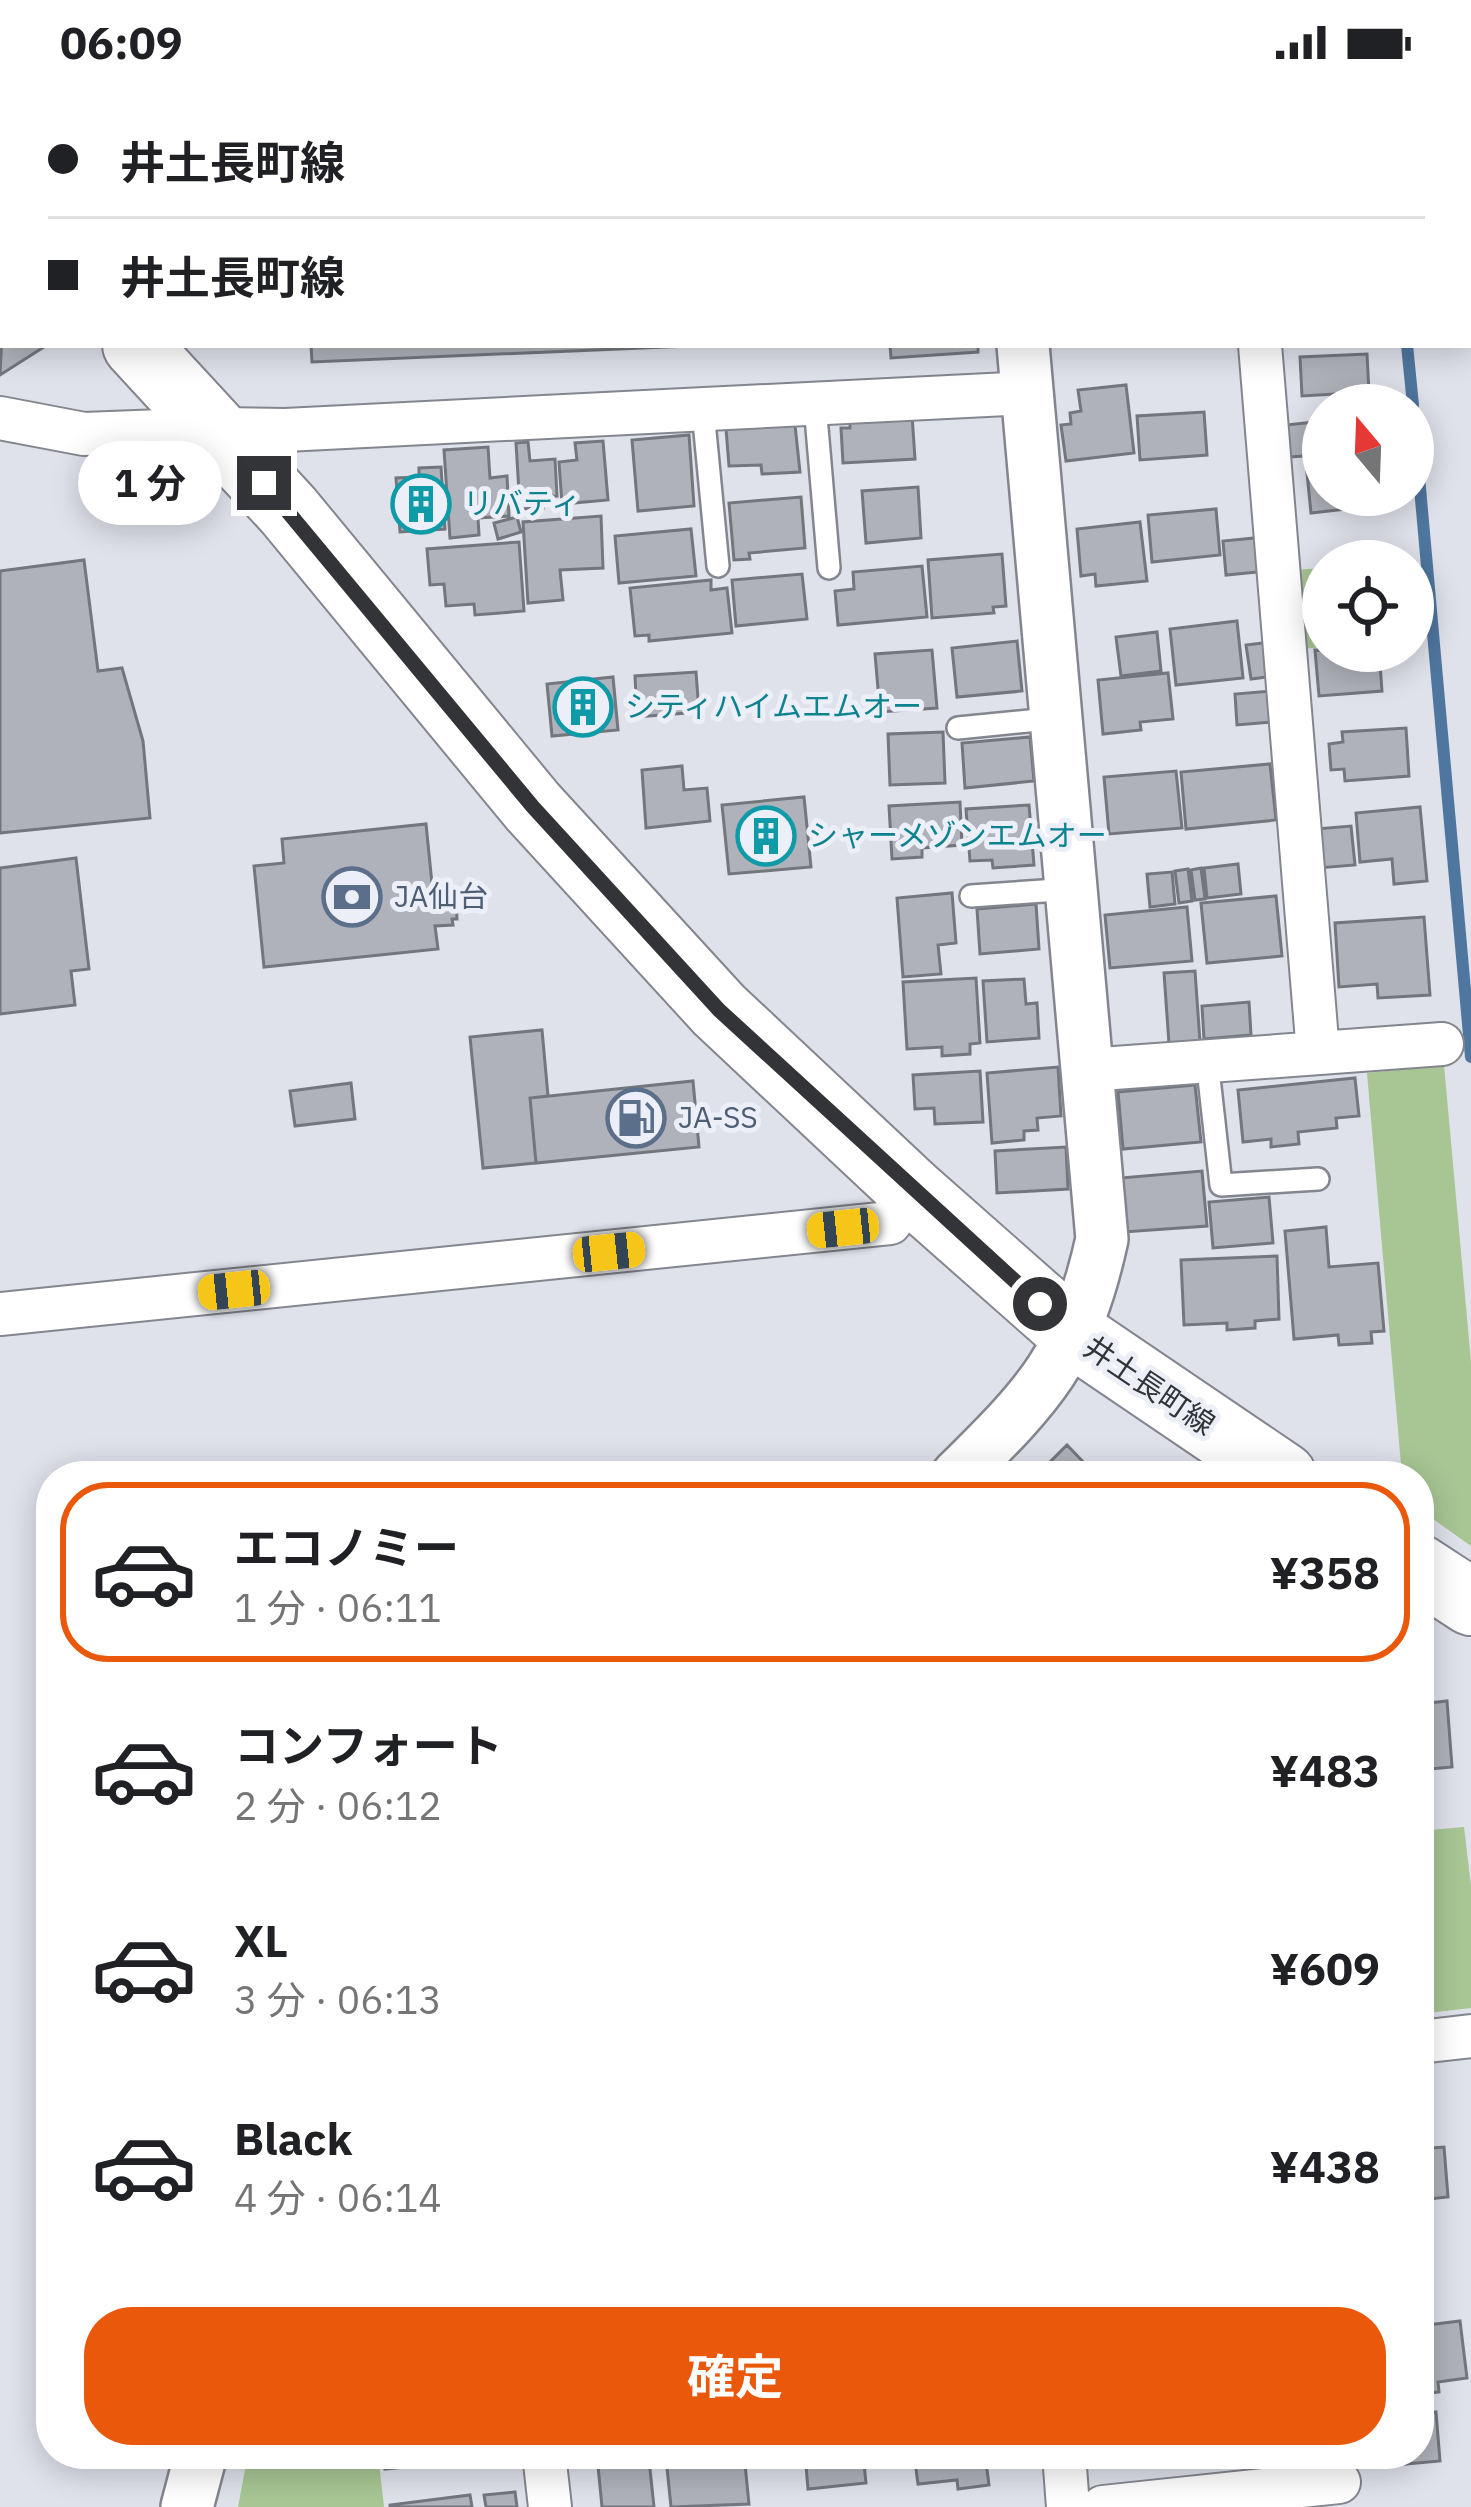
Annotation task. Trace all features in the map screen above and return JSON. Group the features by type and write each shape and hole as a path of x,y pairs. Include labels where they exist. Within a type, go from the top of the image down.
{"main road":[{"name":"井土長町線","path":"139,348 288,510 533,807 704,994 912,1191 1075,1335 1261,1461"},
{"path":"1434,1578 1471,1602"}],"street":[{"path":"1260,348 1318,1053"},
{"path":"0,418 84,434 703,411 815,405 1026,369 1102,1239 1075,1335 1045,1385 972,1461"},
{"path":"1087,1070 1442,1044"},
{"path":"0,1314 890,1223 912,1191"},
{"path":"1434,2040 1471,2036"},
{"path":"187,2507 197,2469"},
{"path":"546,2469 550,2507"},
{"path":"1065,2469 1068,2507"},
{"path":"1102,2507 1338,2481"}],"lane":[{"path":"815,405 829,568"},
{"path":"703,411 718,566"},
{"path":"958,728 1059,718"},
{"path":"971,896 1072,889"},
{"path":"1208,1060 1221,1185 1318,1179"}],"green space":[{"path":"1302,569 1302,649 1301,649 1294,570"},
{"path":"1444,1065 1471,1362 1471,1546 1434,1520 1434,1461 1401,1461 1367,1073"},
{"path":"1464,1827 1471,1886 1471,2008 1434,2012 1434,1830"},
{"path":"245,2469 380,2469 384,2507 238,2507"}],"building":[{"path":"1,348 42,348 0,375"},
{"path":"311,348 642,348 312,362"},
{"path":"890,348 978,348 978,352 891,358"},
{"path":"1367,354 1369,384 1302,384 1302,396 1300,357"},
{"path":"1126,385 1134,453 1066,461 1061,425 1071,424 1070,413 1081,411 1078,390"},
{"path":"1204,412 1207,455 1140,460 1137,416"},
{"path":"912,415 915,459 843,463 841,428 850,428 850,417"},
{"path":"1302,423 1302,456 1290,457 1286,425"},
{"path":"795,425 800,472 762,474 761,465 729,466 726,429"},
{"path":"689,435 694,506 638,511 632,440"},
{"path":"603,441 608,500 562,504 559,462 577,460 575,443"},
{"path":"528,442 530,461 555,459 557,496 542,497 543,508 520,509 516,443"},
{"path":"488,447 490,478 507,476 509,516 478,518 479,535 450,538 444,450"},
{"name":"リバティ","path":"441,467 445,529 400,532 396,478 419,477 419,468"},
{"path":"918,487 921,538 866,543 862,491"},
{"path":"801,497 805,548 749,553 750,559 734,560 729,503"},
{"path":"1216,509 1220,555 1152,562 1148,515"},
{"path":"601,516 603,568 560,570 563,600 528,603 523,522"},
{"path":"517,517 521,532 498,539 494,523"},
{"path":"1140,522 1147,581 1096,586 1095,574 1081,576 1077,529"},
{"path":"691,529 696,576 619,583 615,536"},
{"path":"1255,538 1258,572 1226,575 1223,541"},
{"path":"519,542 524,611 475,615 474,604 446,606 444,584 430,585 427,549"},
{"path":"1002,554 1006,606 993,607 994,613 932,618 928,560"},
{"path":"84,560 98,671 122,668 143,741 150,818 0,833 0,571"},
{"path":"922,566 927,617 838,625 835,591 854,589 853,572"},
{"path":"802,574 807,619 736,626 732,580"},
{"path":"711,580 711,590 727,588 732,633 649,641 649,635 635,636 630,588"},
{"path":"1237,621 1243,678 1176,685 1170,629"},
{"path":"1157,632 1161,671 1121,676 1116,637"},
{"path":"1017,641 1022,691 957,697 952,648"},
{"path":"1263,643 1267,677 1251,679 1246,645"},
{"path":"932,650 937,708 880,712 875,654"},
{"path":"696,672 699,712 637,717 635,676"},
{"path":"1317,672 1381,672 1382,691 1319,696"},
{"path":"1168,673 1173,719 1140,722 1141,730 1103,734 1098,680"},
{"name":"シティハイムエムオー","path":"613,677 618,730 552,736 547,684"},
{"path":"1271,691 1273,722 1237,725 1235,694"},
{"path":"1406,728 1409,776 1345,781 1344,769 1331,770 1329,744 1343,742 1342,732"},
{"path":"943,732 945,783 890,785 888,734"},
{"path":"1030,737 1034,781 965,788 962,743"},
{"path":"1270,764 1276,820 1186,829 1181,772"},
{"path":"682,766 684,790 707,788 710,821 646,828 642,770"},
{"path":"1176,771 1182,828 1109,834 1104,777"},
{"name":"シャーメゾンエムオー","path":"804,797 811,867 729,874 722,805"},
{"path":"960,802 962,845 922,848 922,857 892,859 889,806"},
{"path":"1029,805 1034,865 993,868 992,860 970,861 966,809"},
{"path":"1420,807 1427,881 1394,884 1392,859 1360,862 1356,813"},
{"path":"426,824 433,894 449,893 450,899 456,898 453,925 435,926 438,949 264,967 254,866 284,863 282,839"},
{"path":"1351,826 1355,865 1318,868 1315,829"},
{"path":"76,858 89,969 71,971 75,1005 0,1014 0,868"},
{"path":"1238,864 1241,894 1207,898 1204,868"},
{"path":"1201,868 1205,899 1195,900 1191,870"},
{"path":"1188,869 1192,901 1179,903 1175,871"},
{"path":"1172,872 1175,904 1150,907 1147,874"},
{"path":"952,893 956,943 938,945 941,974 903,977 897,898"},
{"path":"1276,896 1282,956 1207,963 1201,903"},
{"path":"1036,904 1039,949 980,954 977,909"},
{"path":"1187,907 1192,961 1110,968 1105,915"},
{"path":"1424,917 1430,995 1378,998 1377,984 1339,987 1335,923"},
{"path":"1195,971 1200,1042 1169,1044 1164,973"},
{"path":"976,978 980,1043 970,1044 970,1054 942,1056 942,1047 907,1049 903,982"},
{"path":"1024,979 1026,1004 1037,1003 1039,1038 987,1042 983,981"},
{"path":"1249,1002 1251,1035 1204,1039 1202,1006"},
{"path":"542,1030 548,1096 530,1098 536,1163 483,1168 470,1037"},
{"path":"1058,1067 1061,1116 1037,1118 1038,1130 1024,1131 1024,1140 992,1143 987,1073"},
{"path":"980,1071 983,1122 935,1124 934,1108 915,1109 913,1075"},
{"path":"1355,1078 1359,1116 1336,1118 1337,1128 1298,1132 1299,1144 1271,1147 1271,1139 1243,1142 1238,1090"},
{"path":"693,1081 699,1147 536,1163 530,1098"},
{"path":"351,1083 355,1119 295,1126 290,1091"},
{"path":"1195,1085 1201,1142 1123,1149 1118,1092"},
{"path":"1066,1147 1068,1189 997,1193 995,1151"},
{"path":"1202,1171 1207,1226 1124,1232 1120,1178"},
{"path":"1269,1197 1273,1243 1213,1248 1209,1202"},
{"path":"1326,1227 1329,1267 1378,1263 1384,1331 1371,1332 1372,1343 1339,1345 1338,1335 1294,1339 1285,1231"},
{"path":"1277,1256 1279,1319 1255,1321 1255,1328 1227,1330 1227,1323 1184,1325 1181,1260"},
{"path":"1067,1445 1082,1461 1051,1461"},
{"path":"1447,1701 1452,1767 1434,1769 1434,1702"},
{"path":"1444,2147 1448,2197 1434,2198 1434,2148"},
{"path":"1460,2321 1467,2378 1438,2382 1439,2392 1434,2392 1434,2324"},
{"path":"1434,2412 1440,2461 1434,2462"},
{"path":"598,2469 650,2469 654,2507 602,2507"},
{"path":"667,2469 746,2469 749,2504 671,2507"},
{"path":"806,2469 865,2469 866,2483 808,2489"},
{"path":"916,2469 987,2469 989,2485 958,2489 957,2480 918,2484"},
{"path":"515,2492 517,2507 486,2507 484,2495"},
{"path":"470,2495 472,2507 390,2507 390,2505"}],"waterway":[{"path":"1407,348 1411,384"},
{"path":"1423,516 1471,1057"}],"place":[{"name":"リバティ","path":"421,504"},
{"name":"シティハイムエムオー","path":"583,707"},
{"name":"シャーメゾンエムオー","path":"766,836"},
{"name":"JA仙台","path":"352,897"},
{"name":"JA-SS","path":"636,1118"}],"route":[{"path":"264,483 533,807 719,1010 1040,1304"}]}
